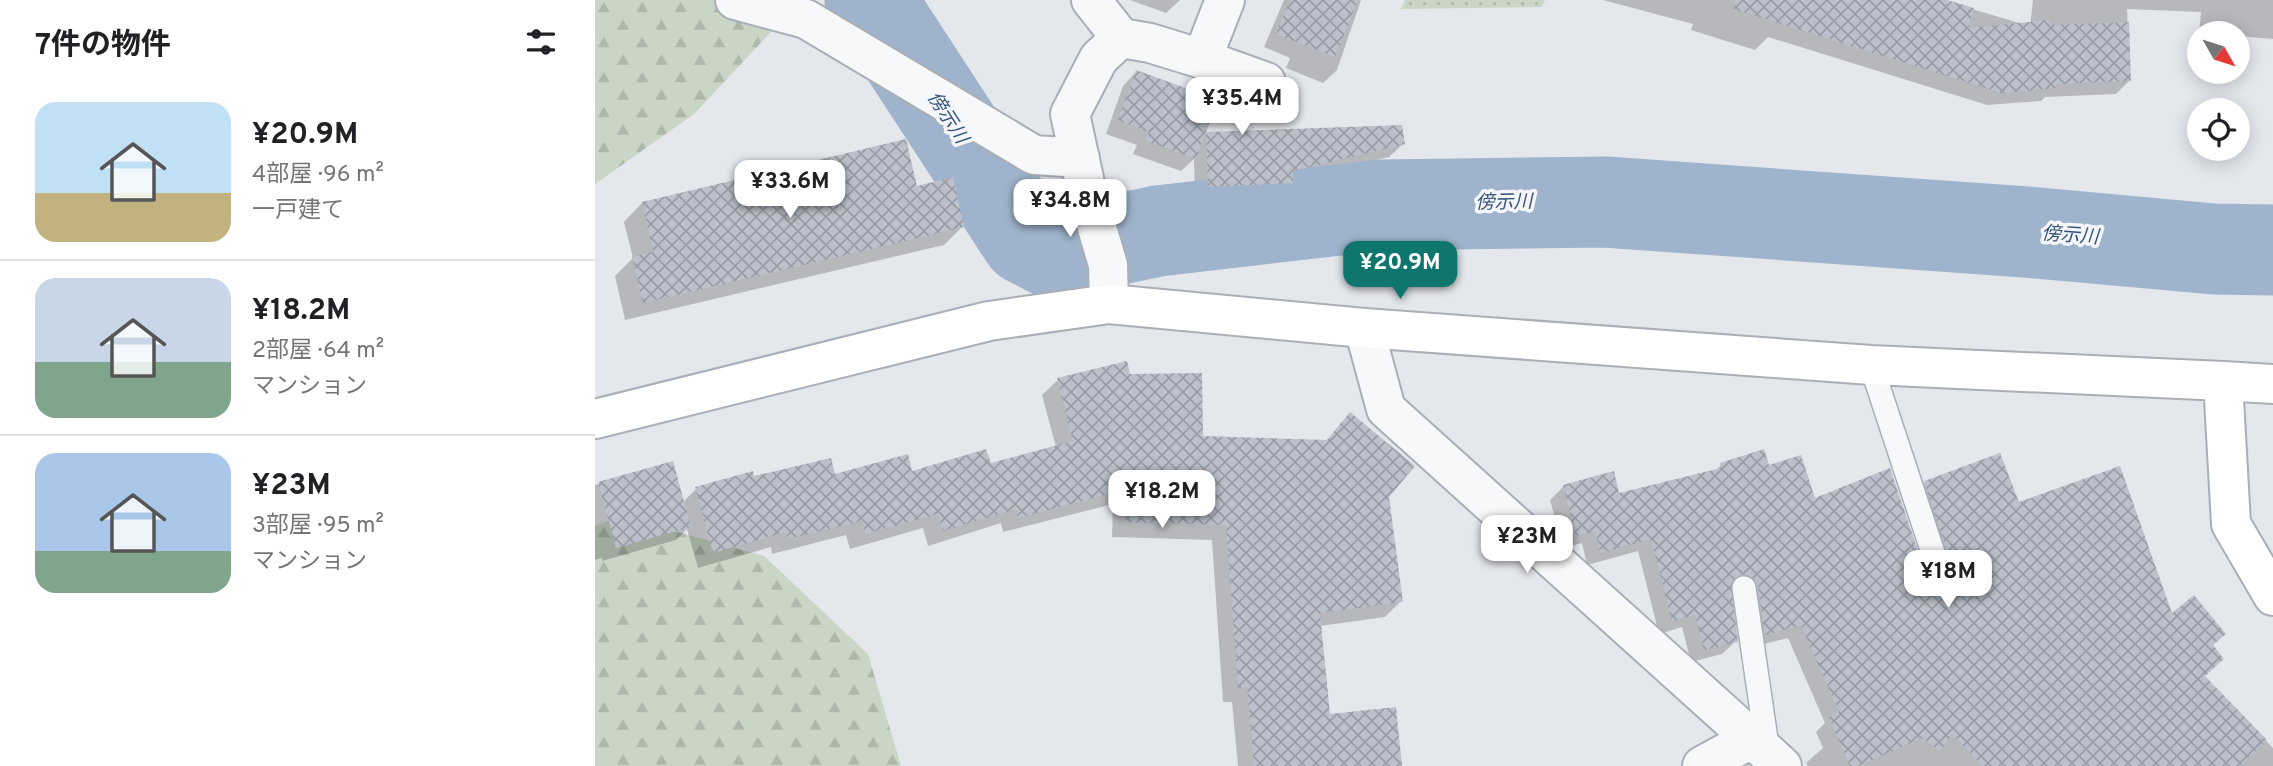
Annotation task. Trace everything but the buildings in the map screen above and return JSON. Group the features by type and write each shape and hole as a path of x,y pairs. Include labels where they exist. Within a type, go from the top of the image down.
{"street":[{"path":"735,0 806,19 1034,155 1080,158"},
{"path":"1091,0 1121,38 1150,43 1266,82"},
{"path":"1202,59 1225,0"},
{"path":"1109,304 1108,265 1088,197 1070,114 1099,58 1121,38"},
{"path":"595,419 989,321 1109,304 1364,328 1871,365 2273,384"},
{"path":"1364,328 1386,409 1767,752"},
{"path":"2223,381 2231,524 2273,596"},
{"path":"1702,766 1767,752"}],"lane":[{"path":"1871,365 1940,574"},
{"path":"1744,588 1767,752"}],"green space":[{"path":"595,0 801,0 694,114 595,184"},
{"path":"1405,0 1545,0 1542,7 1401,9"},
{"path":"620,516 764,556 868,654 901,766 595,766 595,526"}],"waterway":[{"name":"傍示川","path":"870,0 1026,239 1053,253 1158,231 1382,205 1605,202 2026,232 2214,249 2273,250"}]}
